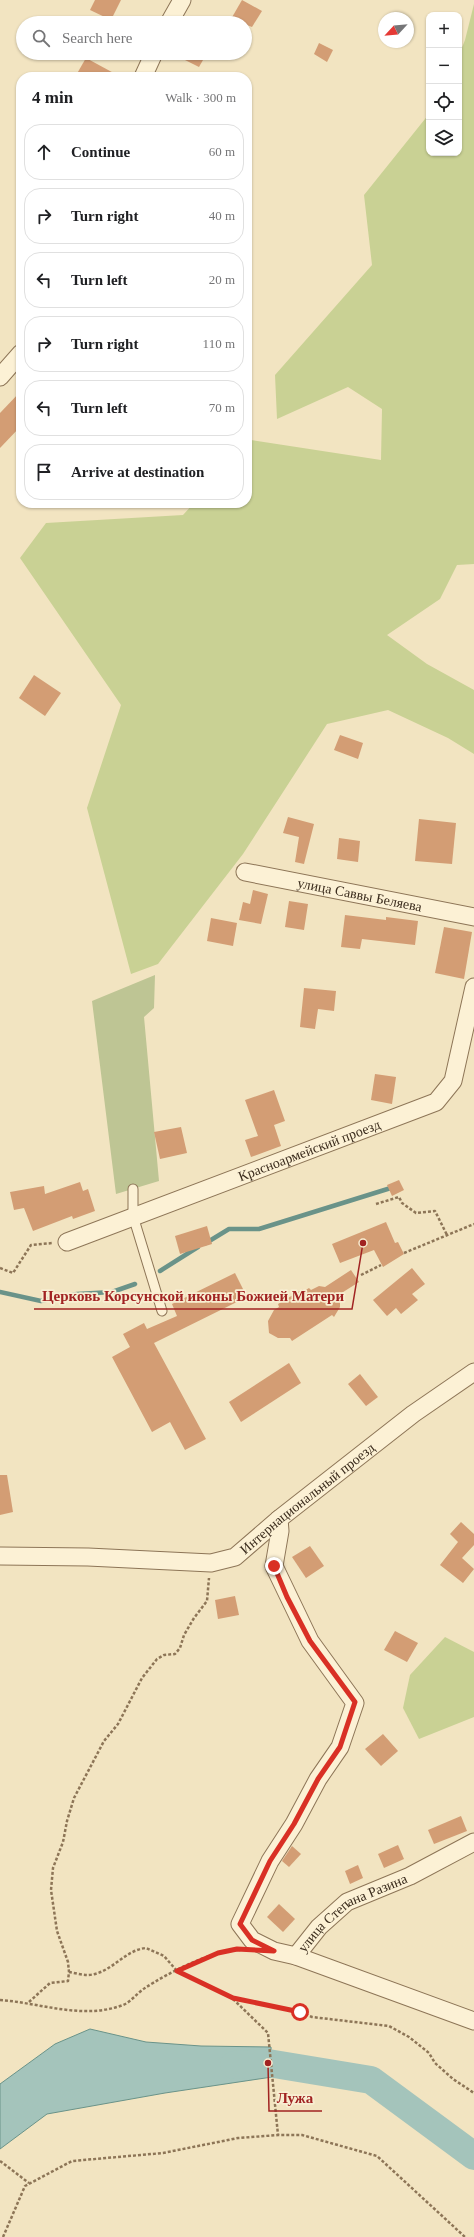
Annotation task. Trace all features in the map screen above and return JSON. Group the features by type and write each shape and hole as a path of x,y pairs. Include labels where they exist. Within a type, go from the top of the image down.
{"street":[{"path":"173,16 182,0"},
{"path":"145,72 151,60"},
{"path":"0,377 16,359"},
{"name":"улица Саввы Беляева","path":"245,872 474,917"},
{"name":"Красноармейский проезд","path":"67,1242 436,1102 453,1081 474,987"},
{"name":"Интернациональный проезд","path":"0,1556 88,1557 210,1563 235,1557 279,1519 413,1414 474,1372"},
{"path":"279,1519 280,1531 274,1566 287,1597 310,1641 355,1702 340,1747 318,1779 294,1824 270,1861 240,1924 252,1940 274,1951 296,1956"},
{"name":"улица Степана Разина","path":"474,1842 410,1876 347,1902 319,1927 296,1956 474,2021"}],"lane":[{"path":"133,1189 134,1216 162,1312"}],"path":[{"path":"376,1204 399,1197 402,1203 416,1213 435,1211 447,1235"},
{"path":"404,1253 474,1224"},
{"path":"0,1268 13,1273 31,1245 67,1242"},
{"path":"361,1275 381,1265"},
{"path":"29,2002 50,1983 68,1981 69,1972 57,1931 51,1890 53,1868 63,1842 67,1821 74,1798 104,1741 118,1724 142,1678 157,1659 164,1655 175,1654 180,1648 184,1635 194,1618 207,1601 210,1563"},
{"path":"69,1972 89,1975 96,1973 111,1968 127,1955 146,1948 164,1956 177,1971 233,1998 293,2010 312,2016 389,2026 408,2037 429,2053 436,2063 453,2079 474,2092"},
{"path":"0,2000 29,2002 64,2011 100,2010 124,2005 144,1988 177,1971 218,1953 244,1950"},
{"path":"233,1998 268,2033 278,2135"},
{"path":"3,2237 25,2186 72,2161 163,2153 238,2138 302,2135 377,2156 465,2237"},
{"path":"0,2161 29,2183"}],"green space":[{"path":"474,4 474,564 457,565 440,599 387,635 427,664 474,690 474,754 448,738 388,710 327,724 243,854 158,964 131,974 87,808 121,705 20,558 46,523 183,515 189,508 252,508 252,440 381,460 382,409 348,387 277,419 275,375 372,265 364,195 426,118 426,156 462,156 462,48"},
{"path":"155,975 154,1008 144,1017 159,1181 116,1194 92,1001"},
{"path":"445,1637 474,1652 474,1717 419,1739 403,1708 410,1675"}],"water":[{"path":"90,2029 146,2042 201,2046 271,2047 272,2077 165,2093 47,2114 0,2149 0,2084 55,2044"}],"building":[{"path":"95,0 121,0 113,16 103,16 90,10"},
{"path":"242,0 262,11 252,27 252,16 233,16"},
{"path":"319,43 333,50 327,62 314,54"},
{"path":"85,60 90,60 112,72 78,72"},
{"path":"185,60 203,60 199,67"},
{"path":"16,396 16,431 0,448 0,413"},
{"path":"34,675 61,693 45,716 19,698"},
{"path":"340,735 363,743 358,759 334,750"},
{"path":"288,817 314,824 304,864 295,862 299,837 283,833"},
{"path":"419,819 456,823 452,864 415,861"},
{"path":"339,838 360,841 358,862 337,859"},
{"path":"253,890 268,894 261,924 239,920 243,902 250,904"},
{"path":"289,901 308,904 304,930 285,927"},
{"path":"345,915 386,920 386,917 418,921 415,945 362,939 360,949 341,947"},
{"path":"211,918 237,923 233,946 207,941"},
{"path":"444,927 472,932 464,979 435,973"},
{"path":"304,988 336,991 334,1011 318,1009 315,1029 300,1027"},
{"path":"375,1074 396,1077 392,1104 371,1100"},
{"path":"274,1090 285,1121 274,1125 281,1146 251,1157 245,1140 258,1136 245,1100"},
{"path":"181,1127 187,1153 160,1159 154,1132"},
{"path":"399,1180 404,1190 392,1196 387,1185"},
{"path":"80,1182 83,1191 88,1189 95,1211 73,1219 72,1216 33,1231 24,1208 14,1210 10,1192 44,1186 45,1194"},
{"path":"386,1222 395,1243 398,1242 404,1254 383,1267 374,1250 340,1263 332,1244"},
{"path":"207,1226 212,1244 180,1254 175,1236"},
{"path":"412,1268 425,1284 412,1294 418,1300 401,1314 396,1308 387,1316 373,1300"},
{"path":"351,1270 359,1282 340,1294 340,1307 334,1317 332,1315 292,1341 290,1338 278,1338 269,1333 268,1321 274,1310 279,1307 278,1304 303,1289 304,1291 309,1288 311,1290 319,1286 325,1287"},
{"path":"235,1273 247,1297 154,1343 206,1439 185,1450 170,1422 152,1432 112,1357 130,1347 123,1334 144,1323 147,1329 177,1316 172,1304"},
{"path":"289,1363 301,1383 241,1422 229,1402"},
{"path":"360,1374 378,1397 366,1406 348,1384"},
{"path":"0,1475 7,1475 13,1512 0,1515"},
{"path":"461,1522 474,1534 474,1545 462,1558 474,1569 463,1583 440,1565 458,1542 450,1534"},
{"path":"310,1546 324,1566 306,1578 292,1557"},
{"path":"235,1596 239,1615 218,1619 215,1600"},
{"path":"395,1631 418,1643 407,1662 384,1650"},
{"path":"383,1734 398,1751 381,1766 365,1749"},
{"path":"461,1816 467,1831 434,1844 428,1830"},
{"path":"398,1845 404,1859 384,1868 378,1854"},
{"path":"292,1846 301,1854 289,1867 282,1861"},
{"path":"358,1865 363,1878 350,1884 345,1871"},
{"path":"279,1904 295,1919 283,1932 267,1917"}],"waterway":[{"path":"206,1243 229,1229 259,1229 394,1187"},
{"path":"160,1271 198,1247"},
{"path":"0,1292 41,1301 77,1294 112,1292 135,1284"},
{"path":"234,2065 268,2063 371,2080 474,2156"}],"place":[{"name":"Церковь Корсунской иконы Божией Матери","path":"363,1243"},
{"name":"Лужа","path":"268,2063"}],"route":[{"path":"274,1566 287,1597 310,1641 334,1670 355,1702 340,1747 318,1779 294,1824 270,1861 240,1924 252,1940 274,1951 237,1949 218,1953 177,1971 233,1998 300,2012"}]}
